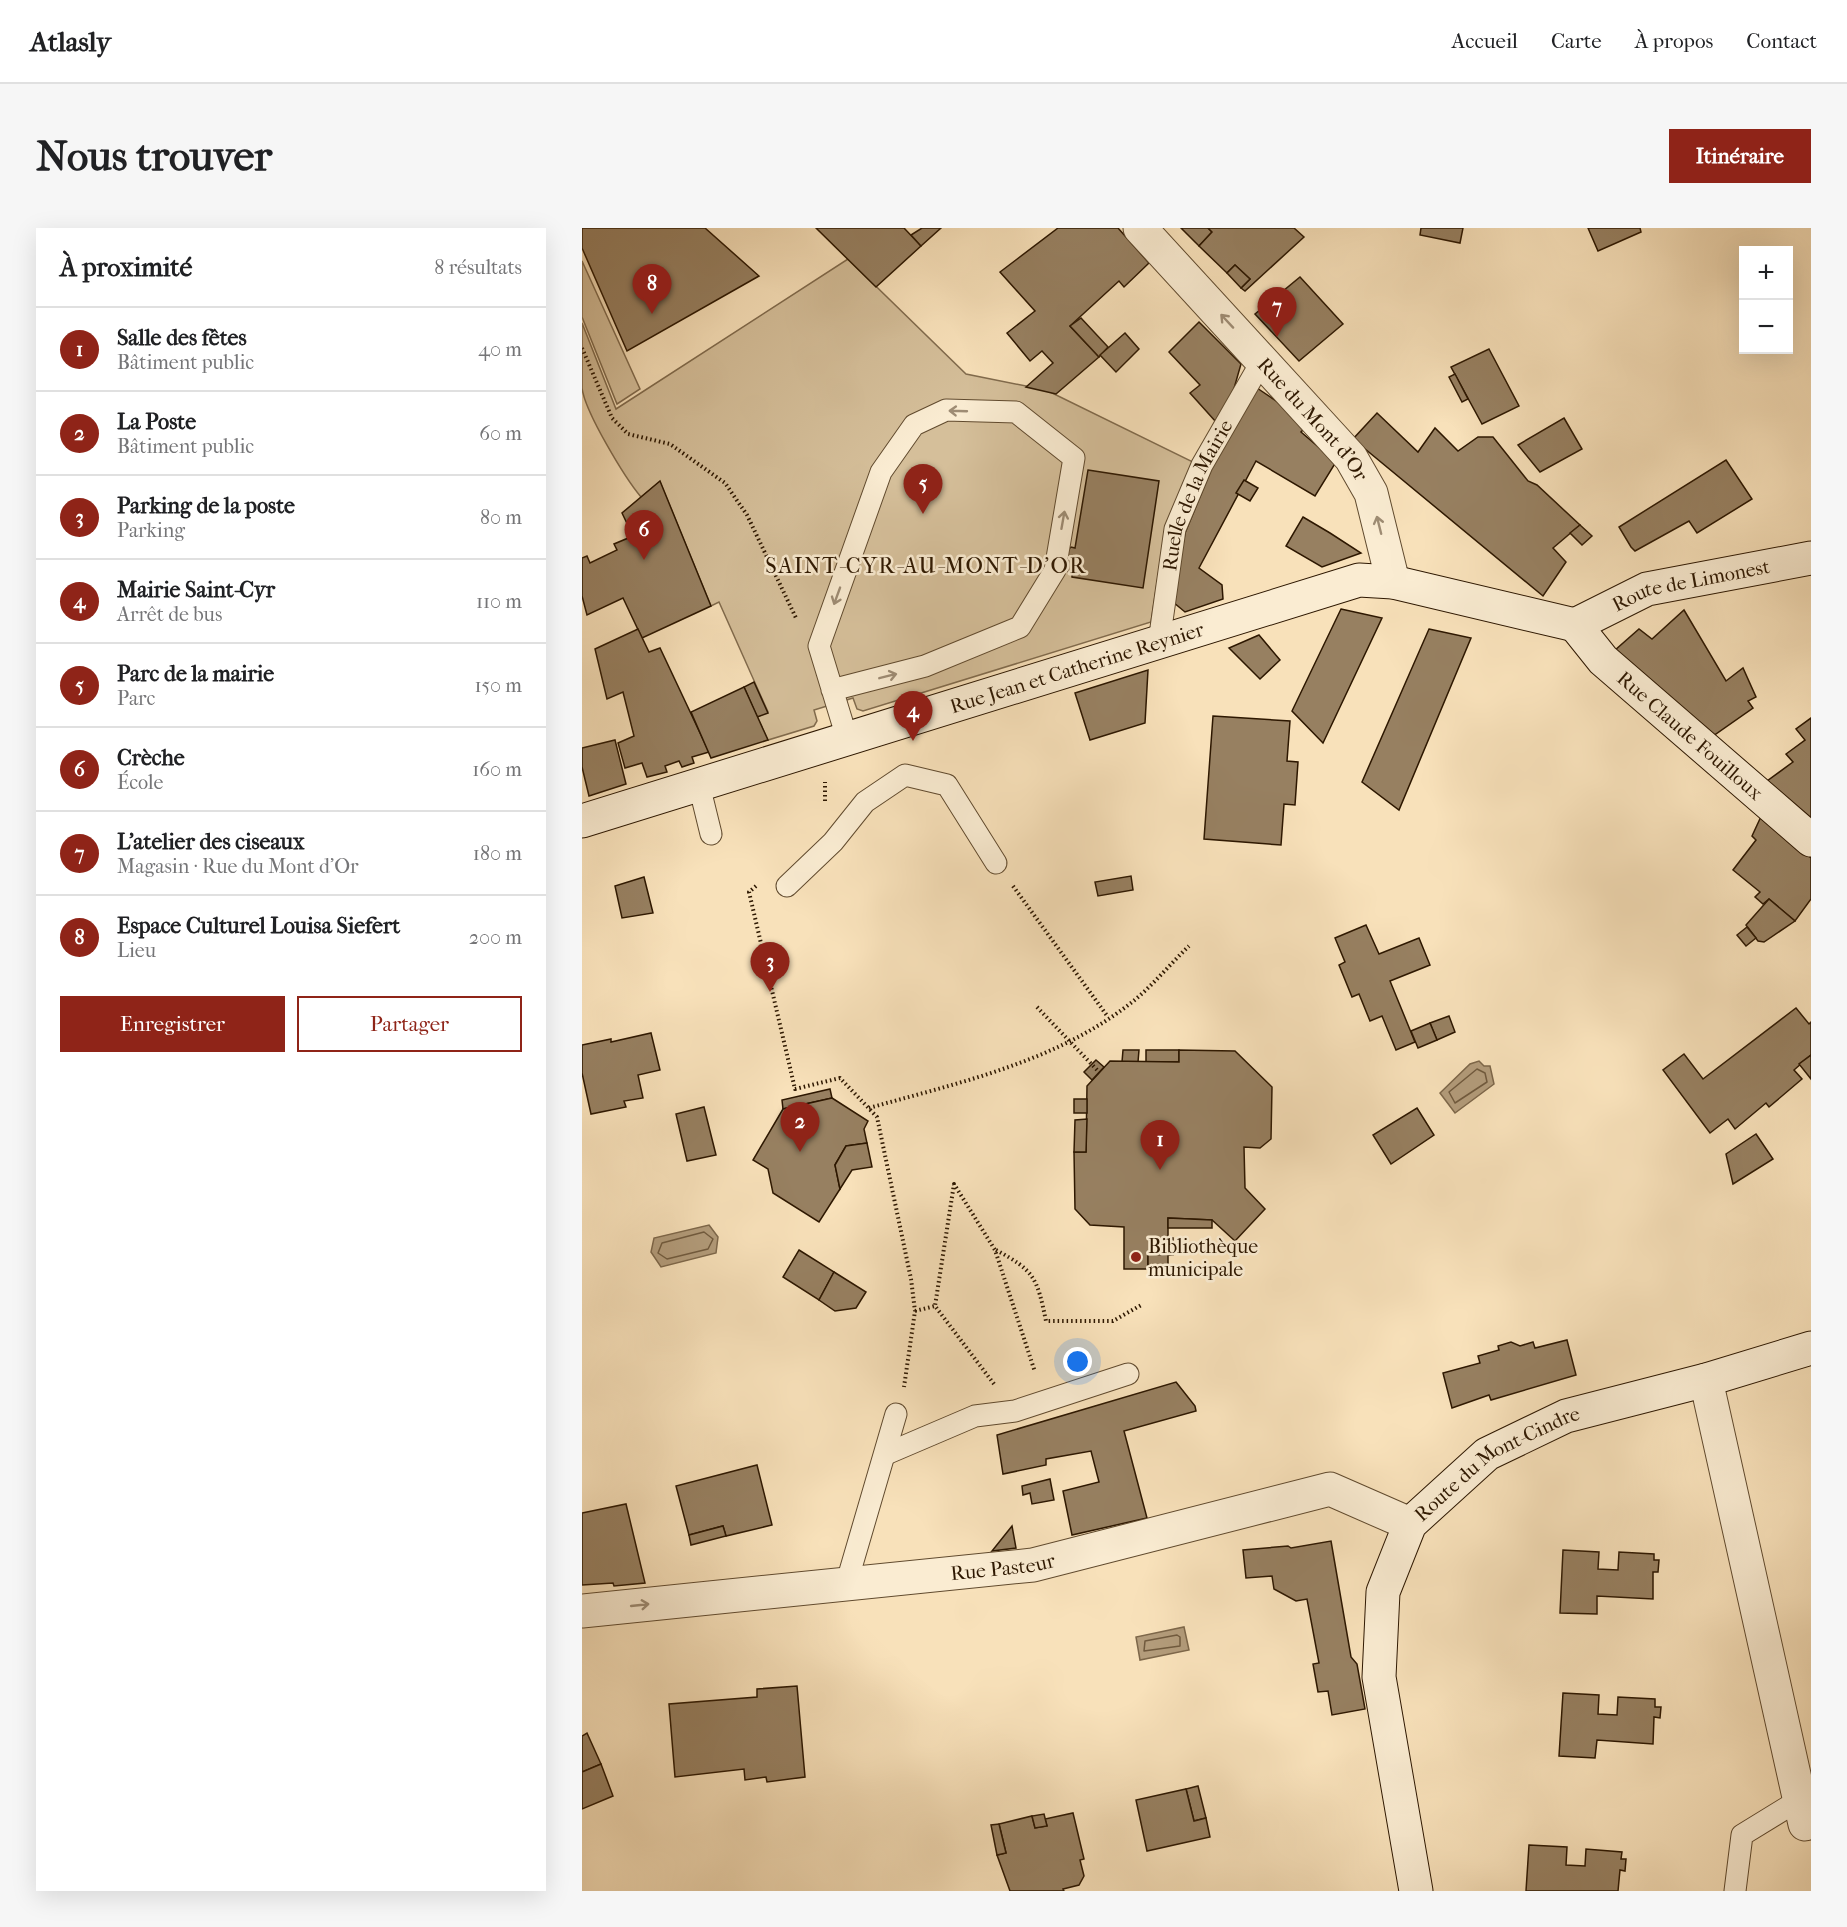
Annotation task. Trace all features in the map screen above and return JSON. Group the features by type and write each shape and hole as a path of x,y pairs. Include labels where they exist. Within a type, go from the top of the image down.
{"street":[{"name":"Rue du Mont d'Or","path":"1140,228 1263,359 1351,458 1371,493 1393,582"},
{"name":"Route de Limonest","path":"1575,626 1647,589 1811,558"},
{"name":"Rue Jean et Catherine Reynier","path":"582,821 1359,580 1393,582 1575,626"},
{"name":"Rue Claude Fouilloux","path":"1575,626 1603,660 1811,840"},
{"name":"Route du Mont-Cindre","path":"1416,1891 1379,1677 1383,1592 1410,1524 1487,1454 1566,1416 1706,1380 1811,1348"},
{"path":"1706,1380 1802,1812"},
{"name":"Rue Pasteur","path":"582,1611 1033,1565 1330,1489 1410,1524"}],"lane":[{"name":"Ruelle de la Mairie","path":"1160,642 1175,529 1202,465 1263,359"},
{"path":"832,690 925,666 1020,627 1054,570 1074,458 1016,412 946,410 914,425 881,472 819,646 832,690 847,738"},
{"path":"787,886 833,842 865,802 905,774 947,785 996,863"},
{"path":"699,785 711,834"},
{"path":"886,1454 975,1416 1015,1411 1128,1374"},
{"path":"846,1585 896,1414"},
{"path":"1735,1891 1742,1835 1802,1812"}],"path":[{"path":"582,348 612,418 628,434 670,444 725,483 747,515 797,619"},
{"path":"996,863 1108,1017"},
{"path":"868,1108 969,1082 1070,1042 1127,1006 1189,945"},
{"path":"1037,1007 1099,1072"},
{"path":"789,1062 795,1089 840,1078 878,1117 911,1279 915,1311 904,1385 896,1414"},
{"path":"1015,1411 935,1306 954,1184 995,1250 1044,1402"},
{"path":"995,1250 1025,1266 1039,1291 1046,1322 1113,1321 1143,1304"},
{"path":"915,1311 935,1306"}],"shaded area":[{"path":"848,259 966,374 1046,390 1193,462 1165,531 1151,622 863,711 857,709 853,698 814,710 817,721 814,726 768,740 757,717 768,712 719,602 711,606 660,482 641,497 616,460 590,412 582,388 582,323 616,409"},
{"path":"582,261 640,389 617,404 582,317"}],"water":[{"path":"1479,1061 1484,1066 1490,1066 1494,1084 1455,1113 1440,1093 1470,1064"},
{"path":"709,1225 718,1237 716,1253 661,1267 651,1252 654,1238"},
{"path":"1184,1627 1189,1650 1140,1660 1136,1637"}],"building":[{"path":"582,228 705,228 759,276 627,351 582,248"},
{"path":"816,228 904,228 921,246 876,287"},
{"path":"922,228 941,228 921,246 911,235"},
{"path":"1058,228 1118,228 1149,263 1124,287 1119,281 1070,326 1099,357 1056,394 1026,387 1053,363 1042,351 1030,361 1007,333 1035,311 1000,272"},
{"path":"1181,228 1208,228 1212,232 1199,246"},
{"path":"1208,228 1294,228 1304,237 1245,291 1241,288 1250,279 1235,265 1227,273 1199,246 1212,232"},
{"path":"1421,228 1463,228 1460,243 1420,235"},
{"path":"1588,228 1640,228 1641,232 1598,251"},
{"path":"1235,265 1250,279 1241,288 1227,273"},
{"path":"1300,277 1343,324 1299,361 1255,314"},
{"path":"1081,318 1108,347 1099,357 1070,326"},
{"path":"1199,322 1241,364 1233,392 1216,422 1190,393 1200,385 1169,352"},
{"path":"1125,333 1139,349 1116,372 1100,355"},
{"path":"1489,349 1519,406 1482,424 1451,367"},
{"path":"1455,374 1468,399 1462,402 1449,377"},
{"path":"1257,388 1285,407 1304,429 1301,432 1336,462 1315,496 1256,461 1199,568 1222,585 1223,599 1185,612 1173,602 1185,533 1220,448"},
{"path":"1377,413 1418,452 1435,428 1458,451 1478,437 1493,437 1528,481 1537,485 1580,525 1553,548 1566,562 1543,596 1353,439"},
{"path":"1564,418 1582,449 1540,472 1518,445"},
{"path":"1726,460 1752,499 1697,533 1689,521 1635,551 1631,547 1619,527"},
{"path":"1088,470 1159,481 1143,588 1072,577 1072,573 1061,566 1063,555 1071,547 1075,548"},
{"path":"1244,480 1258,488 1250,501 1236,493"},
{"path":"660,481 711,606 642,638 623,598 587,615 582,596 582,558 587,556 590,563 617,550 614,544 633,536 622,513"},
{"path":"1303,517 1361,553 1322,567 1286,546"},
{"path":"1580,525 1592,536 1582,545 1570,533"},
{"path":"1341,609 1382,618 1323,743 1292,711"},
{"path":"1684,610 1726,681 1743,668 1756,697 1748,701 1753,708 1713,736 1614,651 1639,629 1652,639"},
{"path":"638,629 649,652 660,648 709,752 692,757 694,763 682,767 679,761 665,766 667,772 647,777 642,763 625,768 618,743 634,736 623,692 607,699 595,649"},
{"path":"1429,629 1471,638 1399,810 1362,782"},
{"path":"1259,635 1280,660 1260,679 1229,648"},
{"path":"1148,670 1145,723 1090,740 1075,693"},
{"path":"754,682 768,713 757,717 744,687"},
{"path":"744,687 768,740 711,758 691,712"},
{"path":"1213,716 1290,721 1287,761 1298,762 1295,805 1284,804 1281,845 1204,839"},
{"path":"1811,718 1811,820 1767,781 1793,762 1786,754 1805,740 1796,729"},
{"path":"615,740 626,784 589,796 582,767 582,748"},
{"path":"1764,810 1811,858 1811,899 1795,921 1769,899 1763,904 1755,897 1760,892 1733,870 1756,840 1752,836"},
{"path":"1131,876 1133,890 1098,896 1095,882"},
{"path":"644,877 653,913 622,918 615,886"},
{"path":"1769,899 1795,921 1764,942 1758,941 1746,925"},
{"path":"1366,925 1379,954 1419,938 1430,965 1390,981 1415,1042 1396,1050 1382,1016 1370,1021 1359,994 1352,997 1339,965 1345,962 1335,938"},
{"path":"1747,927 1756,938 1746,946 1737,935"},
{"path":"1796,1008 1809,1024 1811,1022 1811,1055 1794,1070 1802,1079 1769,1107 1766,1103 1735,1129 1728,1119 1710,1133 1663,1070 1684,1054 1703,1079"},
{"path":"1449,1016 1455,1032 1437,1040 1430,1023"},
{"path":"1430,1023 1437,1040 1418,1048 1411,1031"},
{"path":"651,1033 660,1070 638,1075 643,1098 624,1101 626,1107 591,1114 582,1073 582,1045 611,1039 611,1042"},
{"path":"1123,1050 1139,1050 1138,1062 1122,1062"},
{"path":"1146,1050 1179,1050 1179,1062 1146,1062"},
{"path":"1179,1050 1235,1051 1272,1087 1271,1139 1260,1148 1244,1147 1245,1188 1265,1209 1235,1241 1212,1220 1168,1218 1168,1238 1173,1238 1173,1255 1148,1254 1148,1269 1124,1269 1124,1227 1090,1225 1075,1209 1074,1152 1086,1152 1087,1086 1110,1061 1179,1062"},
{"path":"1811,1055 1811,1079 1799,1064"},
{"path":"1096,1060 1104,1067 1092,1080 1084,1072"},
{"path":"830,1089 832,1098 783,1109 782,1100"},
{"path":"832,1098 868,1121 864,1129 867,1143 846,1146 835,1165 840,1189 819,1222 773,1193 768,1169 753,1160 783,1109"},
{"path":"1074,1099 1087,1099 1087,1113 1074,1113"},
{"path":"704,1107 716,1155 687,1161 676,1114"},
{"path":"1417,1108 1434,1135 1391,1164 1373,1135"},
{"path":"1087,1119 1086,1152 1074,1152 1075,1120"},
{"path":"1756,1134 1773,1159 1733,1184 1726,1154"},
{"path":"867,1143 872,1167 852,1170 840,1189 835,1165 846,1146"},
{"path":"1168,1218 1212,1220 1212,1228 1168,1228"},
{"path":"799,1250 834,1272 819,1300 783,1277"},
{"path":"1148,1254 1168,1255 1168,1269 1148,1269"},
{"path":"834,1272 866,1292 856,1308 835,1311 819,1300"},
{"path":"1567,1340 1576,1375 1491,1400 1489,1395 1452,1408 1443,1373 1480,1363 1478,1356 1499,1350 1498,1346 1511,1342 1520,1346 1533,1342 1535,1348"},
{"path":"1176,1382 1195,1406 1196,1411 1124,1431 1147,1518 1072,1535 1063,1491 1099,1482 1091,1451 1046,1459 1046,1465 1003,1474 997,1435"},
{"path":"757,1465 772,1525 726,1536 723,1526 689,1535 676,1486"},
{"path":"1050,1479 1054,1500 1032,1504 1030,1493 1023,1495 1022,1486"},
{"path":"626,1504 645,1583 614,1586 613,1583 582,1585 582,1513"},
{"path":"723,1526 726,1536 691,1545 689,1535"},
{"path":"1012,1526 1016,1548 992,1551"},
{"path":"1331,1541 1351,1657 1357,1664 1365,1709 1332,1715 1328,1691 1318,1692 1313,1664 1319,1663 1307,1599 1296,1601 1274,1589 1272,1576 1246,1578 1243,1550 1288,1546 1291,1548"},
{"path":"1563,1550 1599,1552 1598,1569 1618,1570 1619,1552 1654,1554 1654,1560 1659,1560 1658,1572 1653,1572 1653,1599 1597,1596 1597,1614 1560,1613"},
{"path":"797,1686 805,1777 767,1782 766,1777 745,1780 744,1769 675,1777 669,1704 757,1697 757,1689"},
{"path":"1563,1693 1599,1695 1598,1714 1617,1715 1618,1697 1655,1699 1655,1707 1661,1707 1660,1718 1654,1717 1653,1744 1597,1740 1595,1758 1559,1756"},
{"path":"587,1733 601,1764 582,1772 582,1736"},
{"path":"601,1764 613,1796 582,1809 582,1772"},
{"path":"1198,1786 1206,1818 1194,1821 1186,1789"},
{"path":"1186,1789 1194,1821 1206,1818 1210,1837 1147,1851 1136,1800"},
{"path":"1073,1813 1084,1859 1080,1860 1084,1876 1079,1885 1063,1889 1064,1891 1010,1891 997,1855 1006,1853 999,1824 1032,1816 1035,1828 1047,1826 1045,1819"},
{"path":"1044,1814 1047,1826 1035,1828 1032,1816"},
{"path":"999,1824 1006,1853 997,1855 991,1825"},
{"path":"1529,1845 1567,1847 1566,1865 1585,1866 1586,1849 1622,1852 1621,1859 1626,1859 1625,1871 1620,1870 1618,1891 1526,1891"}],"place":[{"name":"Espace Culturel Louisa Siefert","path":"652,314"},
{"name":"L'atelier des ciseaux","path":"1277,337"},
{"name":"Parc de la mairie","path":"923,514"},
{"name":"Crèche","path":"644,560"},
{"name":"Mairie Saint-Cyr","path":"913,741"},
{"name":"Parking de la poste","path":"770,992"},
{"name":"La Poste","path":"800,1152"},
{"name":"Salle des fêtes","path":"1160,1170"},
{"name":"Bibliothèque municipale","path":"1136,1257"}],"district":[{"name":"SAINT-CYR-AU-MONT-D'OR","path":"926,565"}]}
